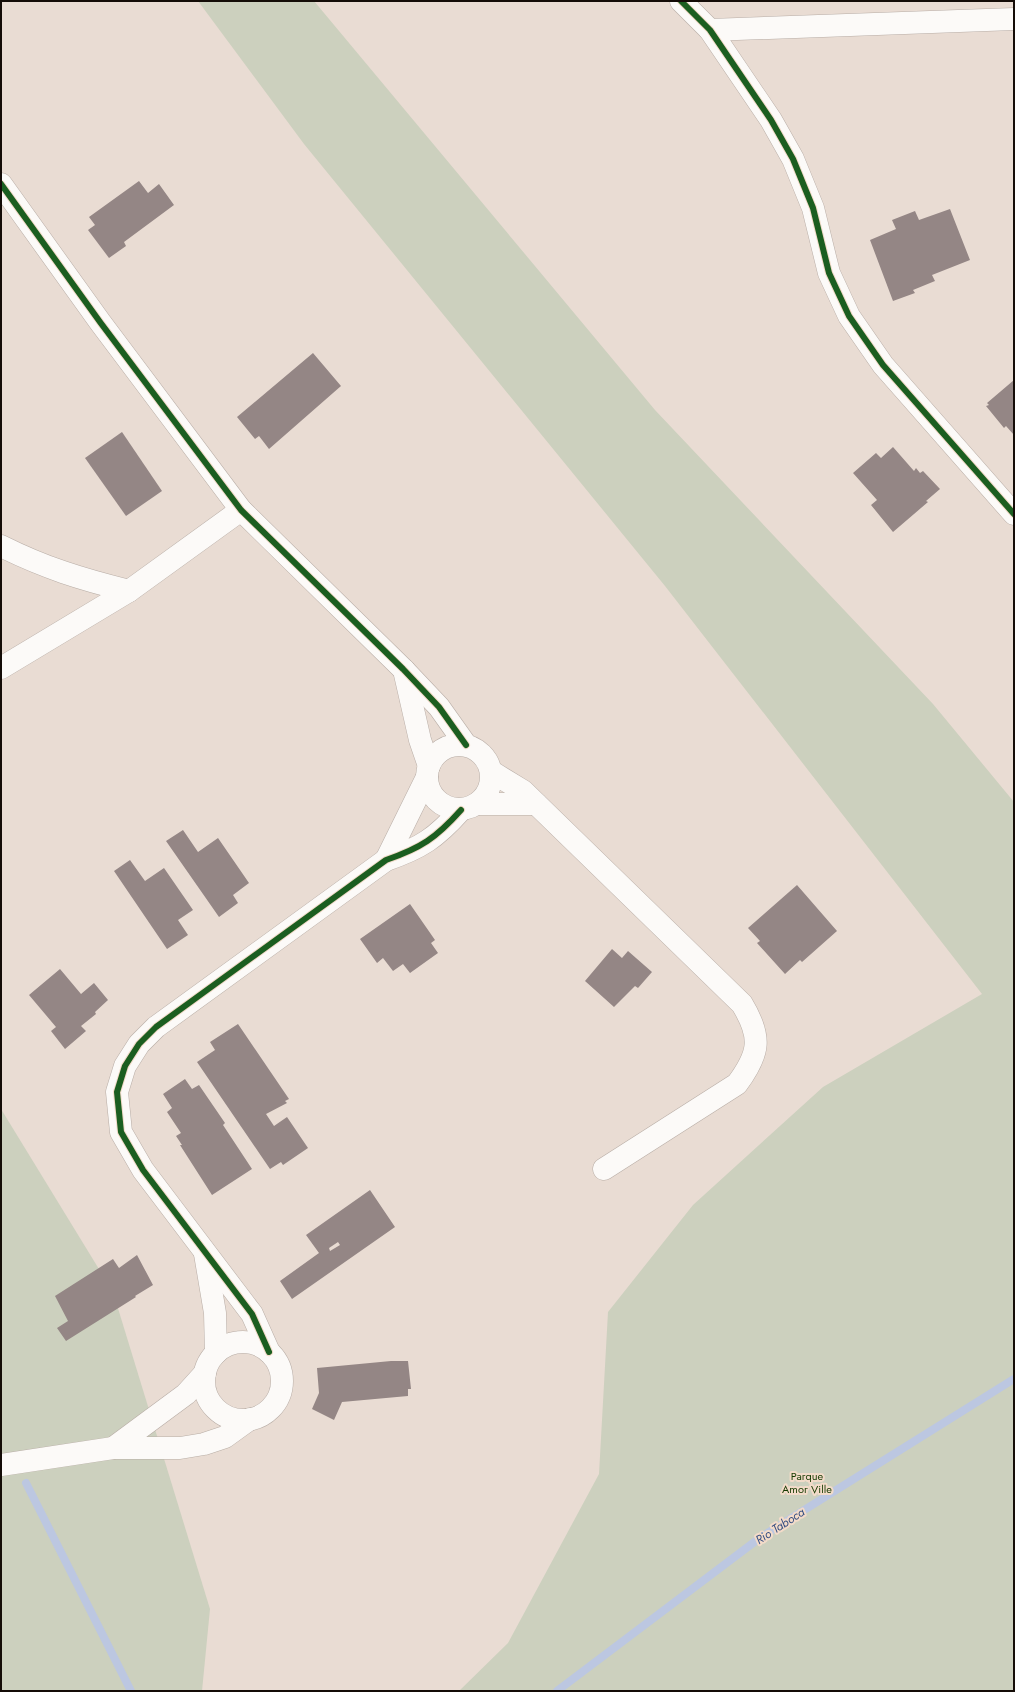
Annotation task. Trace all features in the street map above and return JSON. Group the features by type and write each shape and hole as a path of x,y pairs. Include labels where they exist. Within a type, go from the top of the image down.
{"street":[{"path":"681,1 710,30 772,120 793,159 813,208 829,273 849,316 883,365 1014,514"},
{"path":"710,30 1014,19"},
{"path":"1,184 100,322 241,510 403,669 439,708 466,745 482,755 492,772 523,791 742,1004 751,1018 756,1033 753,1057 747,1071 737,1084 604,1169"},
{"path":"1,668 129,591 241,510"},
{"path":"1,546 44,567 69,576 129,591"},
{"path":"403,669 428,771 429,790 436,801 448,808 536,804"},
{"path":"386,860 438,753 451,746 466,745"},
{"path":"1,1465 113,1448 180,1448 204,1444 225,1437 250,1420 266,1412 278,1397 281,1385 281,1373 276,1361 269,1352 252,1314 144,1170 121,1132 117,1092 126,1066 139,1044 156,1027 386,860 414,850 432,839 490,790 492,772"},
{"path":"204,1249 215,1313 216,1353"},
{"path":"250,1420 237,1420 225,1416 215,1408 208,1398 204,1386 205,1373 209,1362 216,1353 226,1346 242,1343 259,1346 269,1352"},
{"path":"113,1448 186,1394 205,1373"}],"green space":[{"name":"Parque Amor Ville","path":"198,1 314,1 655,410 933,704 1014,802 1014,1691 459,1691 508,1643 599,1474 608,1312 693,1205 823,1087 982,994 665,586 304,144"},
{"path":"1,1109 113,1292 210,1609 202,1691 1,1691"}],"building":[{"path":"139,181 148,193 159,184 174,205 124,242 126,246 109,258 88,230 95,225 89,217"},
{"path":"950,209 970,260 932,275 935,281 913,290 915,293 893,301 870,240 896,229 892,220 915,211 919,220"},
{"path":"313,353 341,386 269,449 259,436 255,439 237,417"},
{"path":"1014,380 1014,435 1006,426 1004,428 986,406 989,405 987,403"},
{"path":"122,432 162,491 126,516 85,458"},
{"path":"893,447 914,471 916,468 920,473 923,471 940,489 926,501 928,502 893,532 871,505 877,500 853,473 876,453 881,458"},
{"path":"183,830 198,852 218,838 249,883 233,895 238,903 219,917 166,841"},
{"path":"130,860 145,881 164,868 193,910 178,920 188,935 167,949 114,871"},
{"path":"797,885 837,931 802,962 800,960 785,974 757,943 760,941 748,928"},
{"path":"410,904 435,940 431,943 438,953 410,973 403,964 393,971 383,958 377,963 360,939"},
{"path":"612,949 622,958 628,951 652,972 638,988 635,986 614,1007 585,981"},
{"path":"60,969 81,994 94,983 108,1000 95,1012 96,1014 81,1026 86,1031 65,1049 51,1031 56,1027 29,995"},
{"path":"238,1024 289,1099 285,1101 287,1103 266,1114 274,1126 287,1117 308,1148 283,1165 281,1162 270,1169 197,1062 215,1050 210,1042"},
{"path":"185,1079 192,1089 199,1085 225,1123 223,1125 252,1169 212,1195 180,1145 182,1145 176,1136 181,1133 167,1112 172,1108 163,1094"},
{"path":"370,1190 395,1227 292,1299 280,1281 319,1253 306,1235","holes":["338,1242 340,1245 330,1251 329,1248"]},
{"path":"137,1255 153,1285 66,1341 57,1328 68,1321 55,1296 113,1259 119,1268"},
{"path":"391,1361 408,1361 411,1389 408,1389 408,1396 342,1402 334,1420 312,1409 319,1393 317,1368"}],"waterway":[{"name":"Rio Taboca","path":"557,1691 761,1537 1014,1379"},
{"path":"26,1483 131,1691"}],"cycle path":[{"path":"681,1 710,30 771,120 793,159 813,208 829,273 849,316 883,365 1014,514"},
{"path":"1,184 100,322 241,510 403,669 439,707 466,745"},
{"path":"269,1352 252,1314 143,1170 121,1132 117,1092 125,1066 139,1044 156,1027 386,860 409,851 436,835 461,810"}]}
